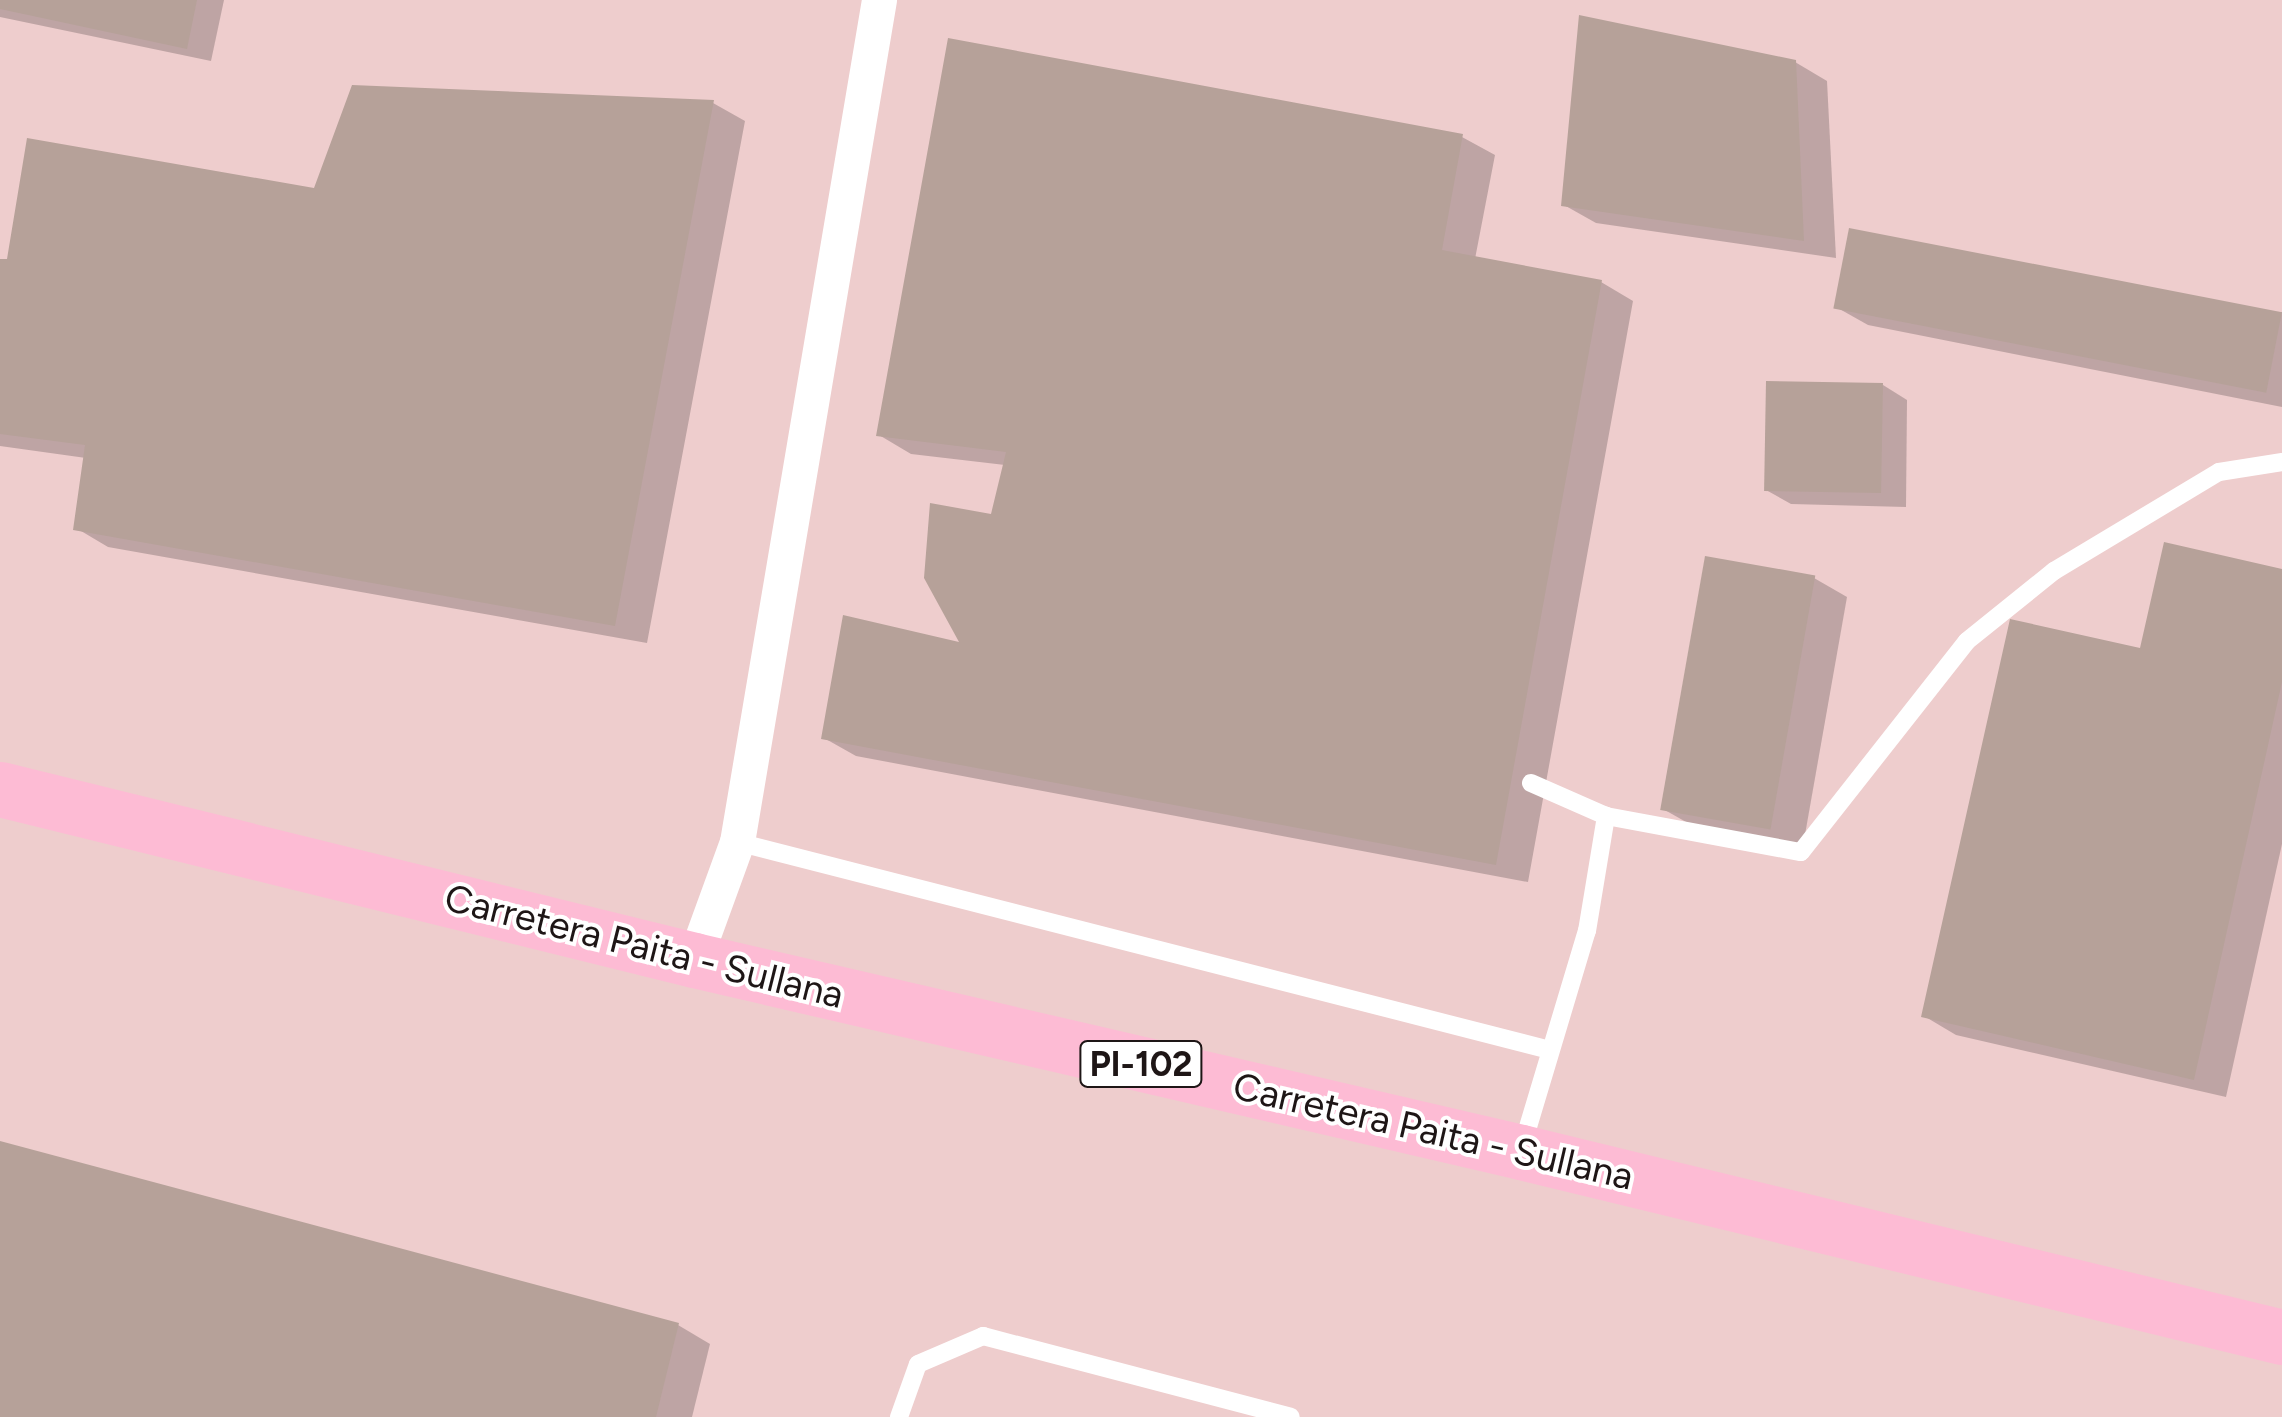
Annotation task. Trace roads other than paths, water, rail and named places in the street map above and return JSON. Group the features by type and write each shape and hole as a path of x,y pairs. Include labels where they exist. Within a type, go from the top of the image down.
{"main road":[{"name":"Carretera Paita - Sullana","path":"0,789 694,960 1521,1152 2282,1337"}],"street":[{"path":"694,960 738,842 880,0"}],"lane":[{"path":"1532,783 1606,816 1802,852 1967,641 2054,571 2218,472 2282,462"},
{"path":"1521,1152 1586,931 1606,816"},
{"path":"738,842 1550,1050"},
{"path":"899,1417 918,1364 983,1336 1291,1417"}]}
